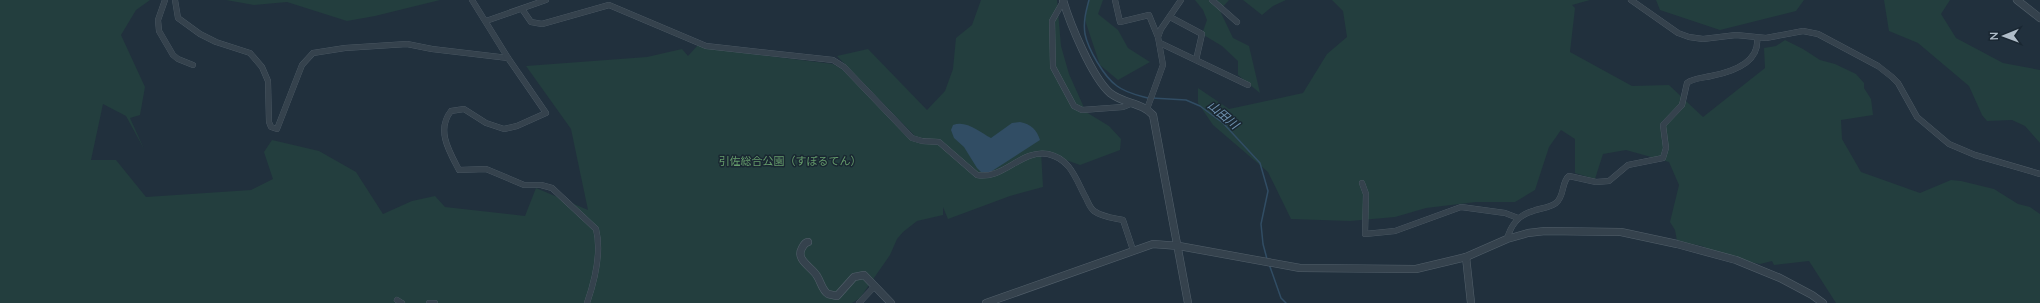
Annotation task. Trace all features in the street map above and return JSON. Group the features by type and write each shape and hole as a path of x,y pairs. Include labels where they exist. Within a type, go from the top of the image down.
{"street":[{"path":"165,0 158,20 159,31 173,55 178,59 193,65"},
{"path":"175,0 174,4 178,18 200,34 216,42 250,53 258,61 268,81 269,122 271,127 277,129 302,65 314,53 345,48 407,44 432,49 508,58"},
{"path":"472,0 486,20 508,58 546,113 517,126 504,129 486,123 464,110 451,111 444,120 444,134 459,170 486,169 524,185 540,185 552,188 596,229 598,237 594,285 587,303"},
{"path":"486,20 546,0"},
{"path":"1063,0 1052,21 1053,67 1074,106 1082,110 1123,107 1134,102"},
{"path":"1063,0 1069,20 1097,77 1110,93 1123,100 1148,107 1153,115 1188,303"},
{"path":"1115,0 1120,22 1149,15 1159,40 1163,65 1148,107"},
{"path":"1159,40 1170,17 1181,0"},
{"path":"1212,0 1237,22"},
{"path":"1631,0 1678,32 1689,37 1713,38 1736,35 1757,38 1803,31 1818,34 1878,66 1892,77 1898,83 1917,117 1949,144 1975,155 2040,174"},
{"path":"2017,0 2040,18"},
{"path":"522,9 531,22 542,24 609,5 706,46 833,60 844,67 912,138 922,141 939,142 977,175 996,175 1031,155 1048,154 1070,166 1092,210 1099,214 1123,220 1133,250"},
{"path":"1170,17 1202,34 1196,60"},
{"path":"1507,239 1518,218 1532,211 1555,204 1561,196 1566,180 1569,176 1596,182 1609,181 1628,165 1663,158 1666,148 1662,125 1682,105 1687,83 1724,72 1747,62 1757,49 1757,38"},
{"path":"1159,40 1248,85"},
{"path":"1362,184 1366,194 1365,234 1395,231 1461,207 1505,213 1518,218"},
{"path":"986,303 1153,244 1178,246 1273,264 1324,269 1416,269 1466,257 1507,239 1528,233 1545,231 1621,232 1646,236 1736,260 1780,278 1812,295 1823,303"},
{"path":"808,242 803,245 800,255 803,261 816,275 828,294 837,296 841,294 851,279 857,275 864,275 892,303"},
{"path":"1466,257 1471,303"},
{"path":"859,303 875,286"},
{"path":"429,303 435,303"}],"green space":[{"name":"引佐総合公園（すぽるてん）","path":"0,0 150,0 136,10 121,35 145,87 140,115 130,118 144,149 126,116 103,104 91,160 116,160 146,197 251,190 273,179 264,152 272,140 319,151 356,172 383,214 412,201 435,196 445,207 525,216 536,188 588,210 571,129 526,66 647,57 682,49 688,56 698,45 705,48 833,64 863,88 908,138 916,142 914,135 837,56 868,49 927,110 945,91 953,69 956,38 972,25 981,0 1057,0 1061,46 1069,74 1086,112 1109,126 1121,139 1120,150 1080,165 1041,151 1043,187 1010,196 948,219 943,207 943,215 917,221 897,239 890,255 860,298 852,303 0,303"},
{"path":"226,0 440,0 375,16 347,21 287,2 254,5"},
{"path":"1088,0 1103,0 1098,14 1118,30 1128,48 1150,62 1118,80 1100,65 1085,20"},
{"path":"1195,0 1229,0 1220,10 1221,13 1233,38 1249,46 1260,93 1238,75 1238,61 1222,46 1202,34 1207,20 1203,10"},
{"path":"1243,0 1286,0 1273,6 1262,15"},
{"path":"1332,0 1590,0 1572,5 1575,8 1570,52 1632,86 1669,85 1703,117 1765,68 1764,48 1776,46 1785,40 1820,60 1835,64 1856,74 1864,83 1864,88 1871,99 1873,115 1841,120 1842,139 1861,172 1920,193 1951,180 1961,181 1994,189 2018,204 2030,207 2040,214 2040,303 1836,303 1809,261 1774,265 1772,261 1760,264 1723,256 1702,246 1677,241 1675,230 1670,222 1679,185 1669,162 1626,150 1603,154 1595,179 1575,173 1575,139 1561,130 1549,147 1535,190 1515,202 1476,202 1426,208 1395,217 1350,221 1291,219 1268,172 1213,125 1198,103 1198,88 1229,109 1303,93 1327,54 1347,37 1343,11"},
{"path":"1656,0 1804,0 1796,11 1720,30 1660,10"},
{"path":"1884,0 1950,0 1941,14 1956,38 2003,63 2040,70 2040,143 2025,126 2012,120 1987,121 1982,115 1969,86 1918,43 1889,31"}],"water":[{"path":"1020,122 1033,128 1040,140 989,173 981,172 977,168 964,147 954,138 951,130 953,125 968,125 991,138 1012,123"}],"waterway":[{"name":"山田川","path":"1089,0 1084,30 1089,47 1097,62 1102,70 1117,86 1128,92 1148,98"},
{"name":"山田川","path":"1152,98 1186,100 1200,106 1223,123 1260,163 1268,191 1261,224 1263,244 1267,259"},
{"name":"山田川","path":"1269,264 1281,298 1286,303"}]}
